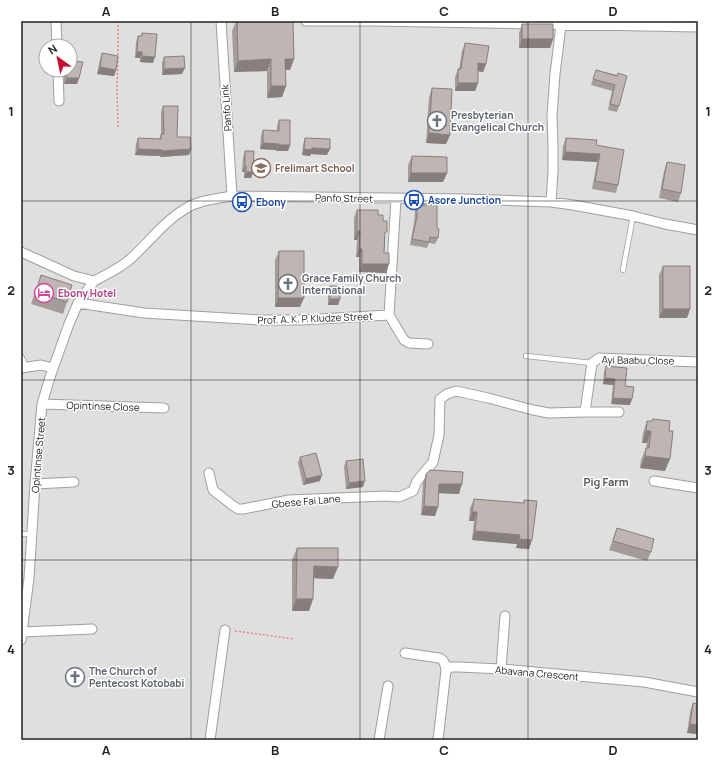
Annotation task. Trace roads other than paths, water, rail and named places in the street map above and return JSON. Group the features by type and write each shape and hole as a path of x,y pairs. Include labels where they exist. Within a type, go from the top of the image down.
{"street":[{"path":"56,21 57,38"},
{"name":"Panfo Link","path":"221,21 232,196"},
{"path":"306,21 698,27"},
{"path":"551,202 554,145 552,116 554,74 561,25"},
{"path":"58,78 59,101"},
{"name":"Panfo Street","path":"94,281 112,272 128,260 156,233 185,209 203,201 232,196 465,199 551,202 633,216 698,230"},
{"path":"396,199 389,315 404,340 409,343 428,344"},
{"path":"21,252 74,276 94,281"},
{"name":"Opintinse Street","path":"21,638 25,585 32,534 42,404 69,324 78,303 94,281"},
{"name":"Prof. A. K. P. Kludze Street","path":"78,303 144,313 259,320 301,320 389,315"},
{"name":"Ayi Baabu Close","path":"585,412 592,363 599,358 698,362"},
{"path":"24,368 41,366 53,368"},
{"name":"Gbese Fai Lane","path":"209,473 213,490 238,509 289,500 385,496 399,497 413,491 417,481 433,462 439,435 440,399 447,394 456,391 549,413 585,412"},
{"name":"Opintinse Close","path":"42,404 164,408"},
{"path":"585,412 619,412"},
{"path":"654,481 698,488"},
{"path":"35,484 74,482"},
{"path":"501,669 505,616"},
{"path":"21,638 92,629"},
{"path":"210,740 225,630"},
{"path":"405,653 439,658 444,662 446,671 438,740"},
{"name":"Abavana Crescent","path":"446,671 450,667 501,669 644,682 698,692"},
{"path":"379,740 388,686"}],"lane":[{"path":"623,270 633,216"},
{"path":"21,356 24,368"},
{"path":"526,356 592,363"},
{"path":"21,534 32,534"}],"place":[{"name":"Presbyterian Evangelical Church","path":"437,121"},
{"name":"Frelimart School","path":"261,168"},
{"name":"Asore Junction","path":"414,200"},
{"name":"Ebony","path":"242,202"},
{"name":"Grace Family Church International","path":"288,284"},
{"name":"Ebony Hotel","path":"44,293"},
{"name":"The Church of Pentecost Kotobabi","path":"75,677"}],"district":[{"name":"Pig Farm","path":"606,481"}]}
